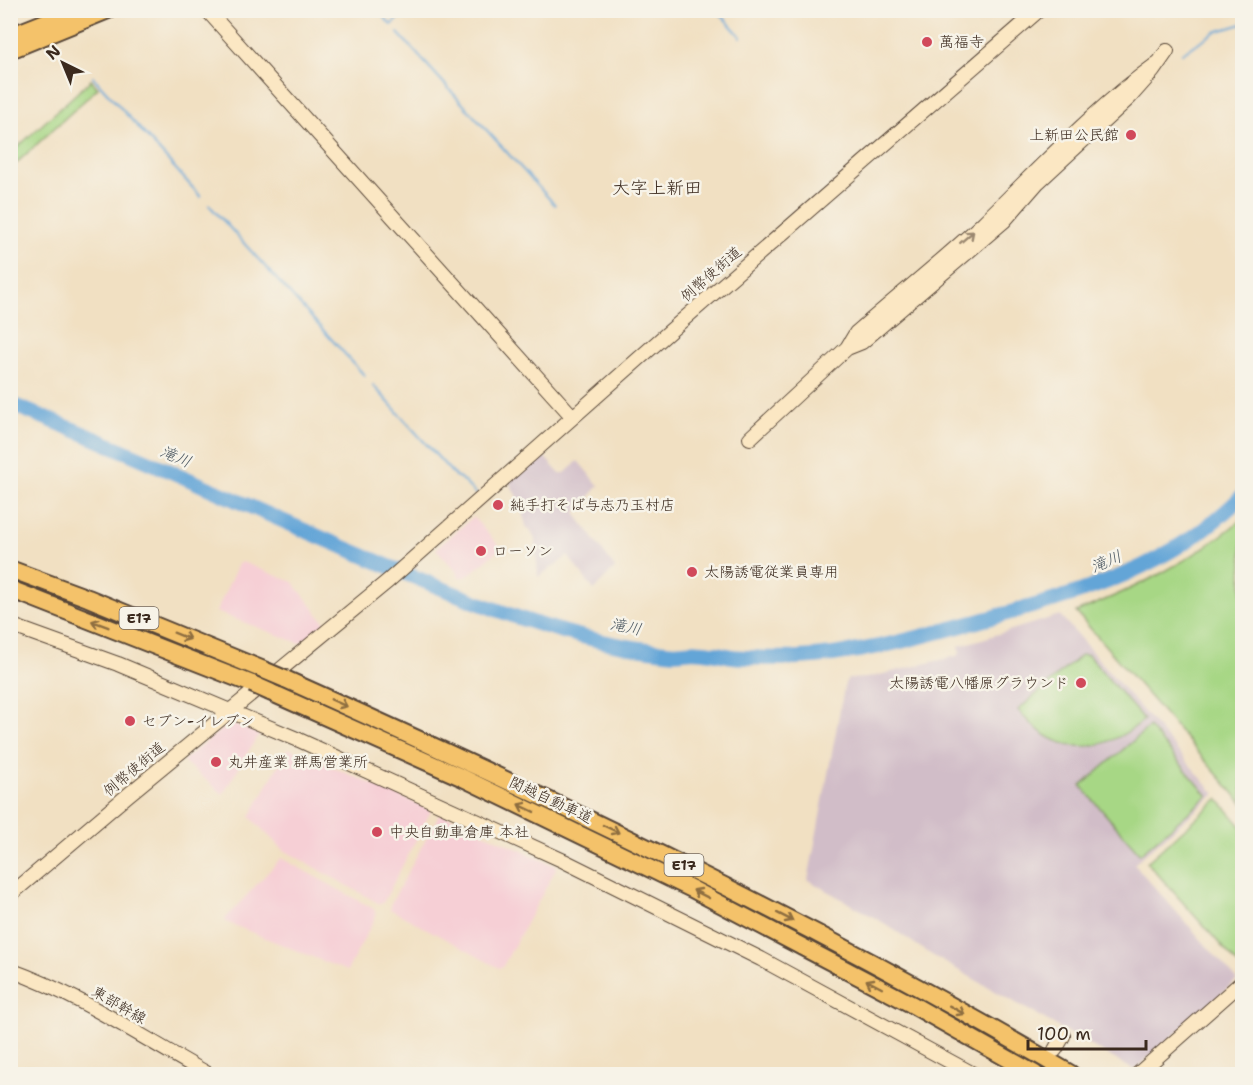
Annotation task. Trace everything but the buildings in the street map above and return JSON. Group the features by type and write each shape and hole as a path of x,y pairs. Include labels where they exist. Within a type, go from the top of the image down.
{"highway":[{"path":"10,36 76,10"},
{"path":"10,50 108,10"},
{"path":"10,557 88,598"},
{"name":"関越自動車道","path":"10,568 285,679 482,768 703,874 833,941 1071,1074"},
{"name":"関越自動車道","path":"10,589 252,684 461,777 692,889 911,1004 1035,1074"}],"street":[{"path":"207,10 573,417"},
{"name":"例幣使街道","path":"10,895 392,578 1039,10"},
{"path":"750,438 847,348 862,342 1004,221 1038,182 1130,97 1167,51"},
{"path":"10,625 118,664 299,740 564,861 761,959 973,1074"},
{"name":"東部幹線","path":"10,970 80,1002 207,1074"},
{"path":"1138,1074 1242,982"},
{"path":"1055,1050 1064,1036"}],"shaded area":[{"path":"541,453 560,474 565,473 578,461 599,486 575,513 615,568 594,590 568,556 538,577 535,539 527,529 520,503 509,481"},
{"path":"473,517 501,548 466,577 461,577 436,549"},
{"path":"242,562 293,582 326,624 307,640 299,643 216,612 238,564"},
{"path":"1060,615 1215,794 1134,864 1237,980 1134,1070 930,954 884,923 808,880 845,683 848,679 867,678 957,656 960,653 959,646"},
{"path":"229,723 259,734 223,794 184,760"},
{"path":"288,748 430,809 383,903 380,904 282,849 250,817"},
{"path":"439,815 444,815 555,866 556,869 503,966 499,968 390,909 390,905"},
{"path":"281,858 374,909 376,916 347,971 226,922 225,919"}],"green space":[{"path":"91,80 98,88 11,168 11,153"},
{"path":"1242,519 1242,803 1076,612 1184,561"},
{"name":"太陽誘電八幡原グラウンド","path":"1081,655 1088,655 1144,720 1111,741 1078,746 1063,743 1047,736 1032,725 1018,710"},
{"path":"1149,727 1208,796 1140,854 1081,786"},
{"path":"1218,799 1242,827 1242,969 1147,862"}],"waterway":[{"path":"378,10 391,25 407,10"},
{"path":"717,10 741,37"},
{"path":"1182,53 1215,32 1242,24"},
{"path":"398,33 555,205"},
{"path":"93,77 201,197"},
{"path":"209,205 365,376"},
{"path":"373,385 455,476 477,495"},
{"name":"滝川","path":"10,404 101,441 324,539 517,617 554,629 632,647 674,652 702,651 737,657 790,658 866,649 940,632 1059,598 1093,587 1156,559 1186,542 1215,521 1242,496"}],"place":[{"name":"萬福寺","path":"927,42"},
{"name":"上新田公民館","path":"1131,135"},
{"name":"純手打そば与志乃玉村店","path":"498,505"},
{"name":"ローソン","path":"481,551"},
{"name":"太陽誘電従業員専用","path":"692,572"},
{"name":"太陽誘電八幡原グラウンド","path":"1081,683"},
{"name":"セブン-イレブン","path":"130,721"},
{"name":"丸井産業 群馬営業所","path":"216,762"},
{"name":"中央自動車倉庫 本社","path":"377,832"}],"district":[{"name":"大字上新田","path":"657,188"}]}
